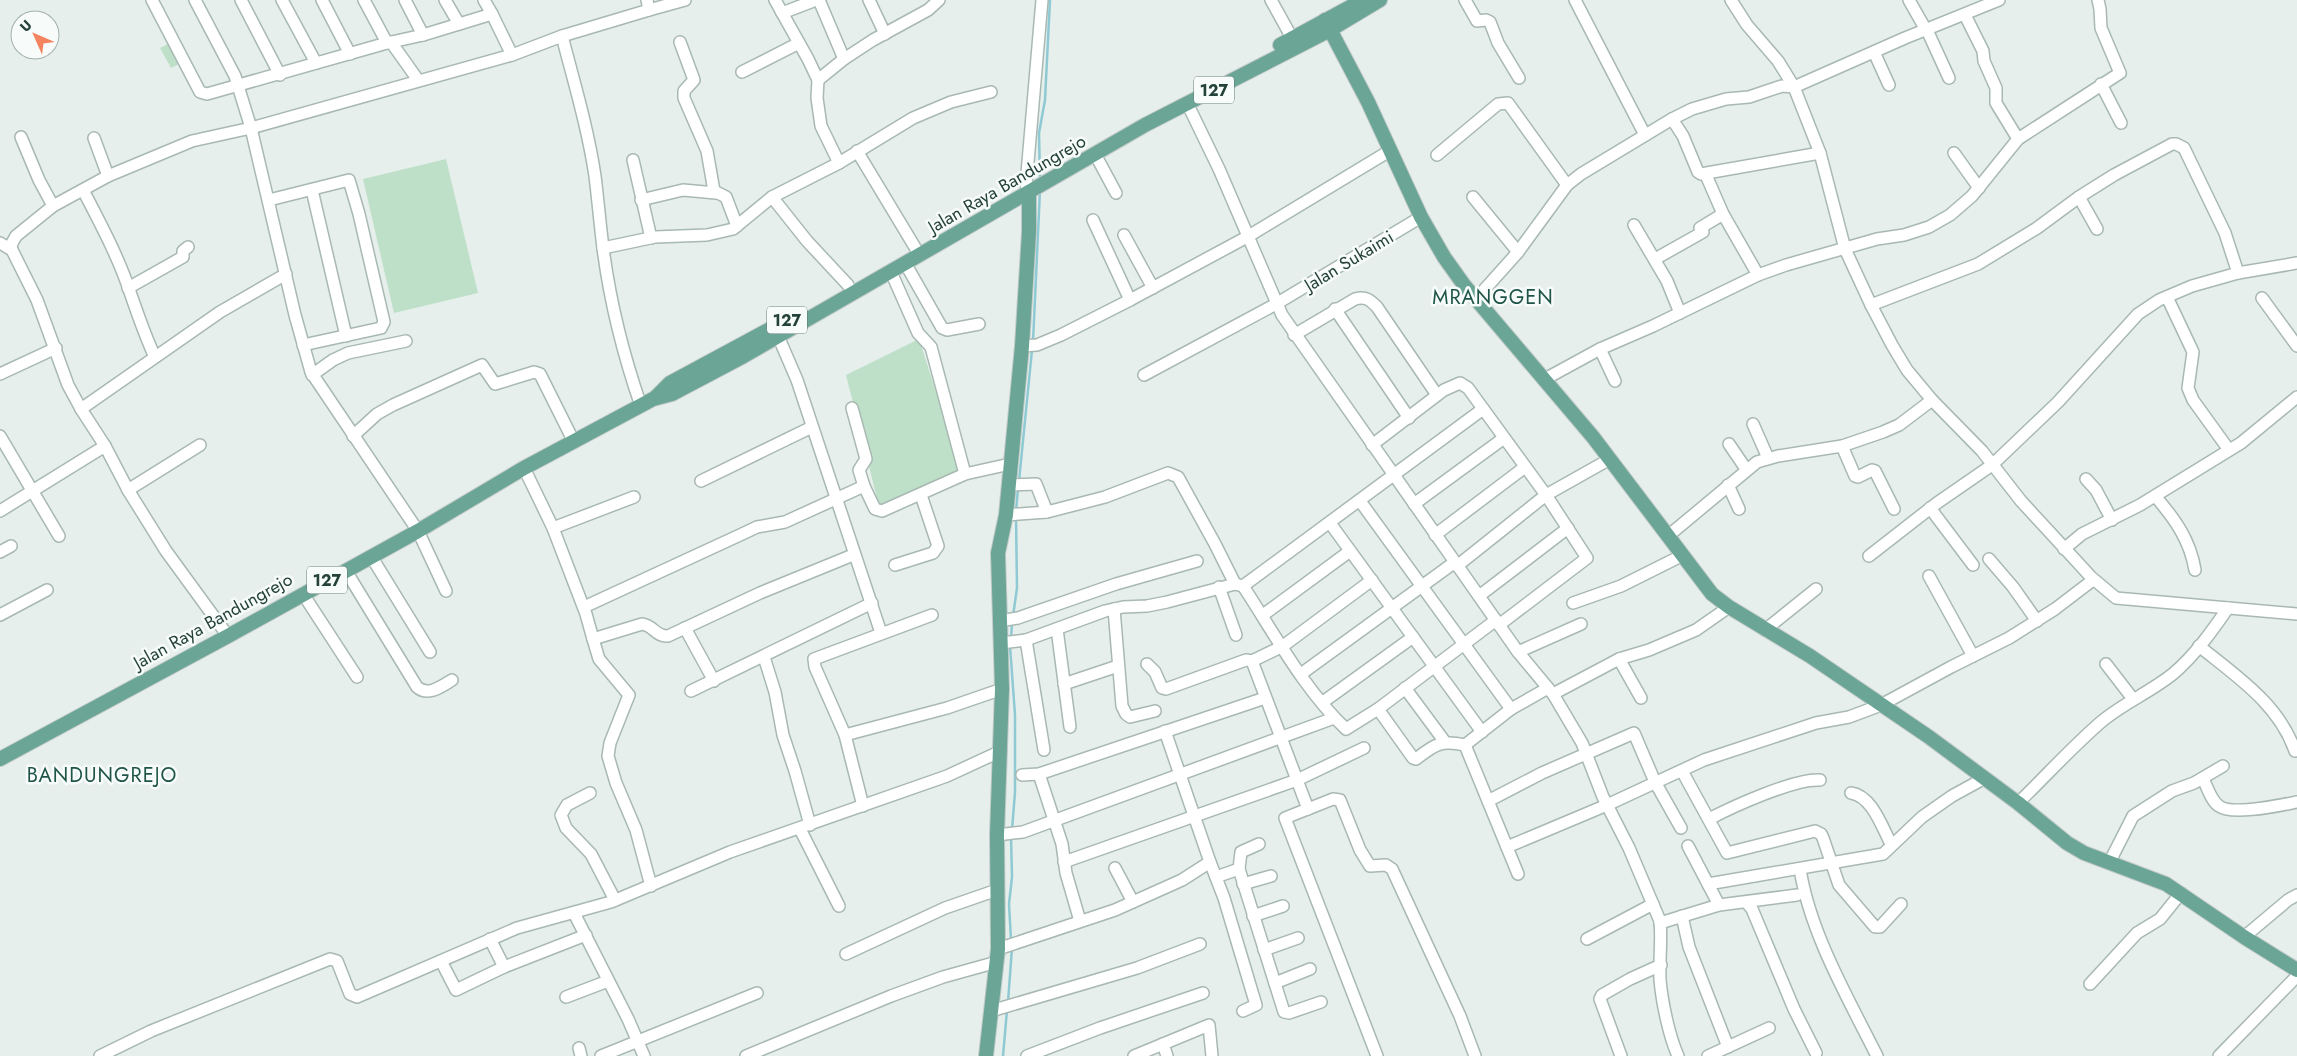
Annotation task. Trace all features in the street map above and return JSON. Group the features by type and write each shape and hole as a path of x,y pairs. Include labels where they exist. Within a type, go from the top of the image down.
{"main road":[{"name":"Jalan Raya Bandungrejo","path":"1048,177 1188,105 1227,78 1292,38 1328,25 1363,0"},
{"name":"Jalan Raya Bandungrejo","path":"1,756 228,636 418,531 524,468 653,399 670,382 848,285 922,249 1048,177 1148,115 1227,78 1380,0"},
{"path":"1328,25 1391,150 1421,218 1444,258 1610,459 1712,594 1765,630 1810,656 1929,737 2018,803 2067,843 2109,864 2166,884 2297,970"},
{"path":"986,1056 1001,1008 1004,951 997,890 1000,834 1002,689 1013,642 998,553 1014,515 1010,464 1029,345 1030,187"},
{"name":"Jalan Raya Bandungrejo","path":"653,399 672,394 778,336 891,272 922,249"}],"street":[{"path":"152,0 200,92 207,94 423,35 492,14"},
{"path":"195,0 226,55 252,128 303,345 312,375 418,531 446,590"},
{"path":"241,0 280,75"},
{"path":"282,0 316,63"},
{"path":"322,0 350,54"},
{"path":"364,0 389,43 418,80"},
{"path":"405,0 423,35"},
{"path":"446,0 459,24"},
{"path":"484,0 512,54"},
{"path":"228,636 176,566 128,490 105,446 68,385 37,300 12,250 11,245 16,236 53,206 108,176 192,140 252,128 512,54 648,5 685,0"},
{"path":"775,0 818,80 817,98 821,126 839,163"},
{"path":"782,13 817,0 844,59"},
{"path":"869,0 885,34"},
{"path":"818,80 844,59 912,20 939,0"},
{"path":"1030,187 1042,0"},
{"path":"1272,0 1292,38"},
{"path":"1465,0 1478,21 1486,20 1490,22 1498,43 1519,78"},
{"path":"1575,0 1644,136"},
{"path":"1731,0 1747,25 1778,61 1794,87 1820,153 1845,249 1871,305 1907,370 1932,400 1982,451 2021,501 2064,549 2094,580 2116,598 2297,614"},
{"path":"1910,0 1950,78"},
{"path":"1476,299 1518,252 1567,185 1581,174 1672,119 1692,109 1726,100 1749,97 1782,86 1794,87 1999,0"},
{"path":"1545,380 1600,349 1758,275 1786,265 1930,227 1963,205 2018,139 2120,73 2101,28 2098,0"},
{"path":"1966,15 1983,51 1984,61 1996,88 1996,104 2018,139"},
{"path":"562,36 595,175 603,248 612,300 626,365 641,406"},
{"path":"680,42 694,80 684,91 684,98 707,151 713,188 716,193"},
{"path":"742,72 799,43"},
{"path":"1874,52 1888,86"},
{"path":"2101,84 2122,123"},
{"path":"603,248 651,238 720,233 737,226 772,197 839,163 913,118 951,102 991,92"},
{"path":"1437,154 1498,104 1508,102 1567,185"},
{"path":"1188,105 1219,168 1276,304 1294,335 1497,623 1550,691 1569,720 1585,752 1660,923 1660,978 1674,1055"},
{"path":"1672,119 1683,136 1698,172 1706,175 1820,153"},
{"path":"20,137 53,206"},
{"path":"94,138 108,176"},
{"path":"1871,305 1978,264 2037,228 2079,197 2114,175 2172,144 2180,145 2184,148 2203,190 2211,202 2238,273"},
{"path":"1029,345 1061,335 1247,237 1391,150"},
{"path":"857,151 922,249"},
{"path":"1954,153 1979,188"},
{"path":"1095,154 1116,194"},
{"path":"633,160 651,238"},
{"path":"1706,175 1724,214 1758,275"},
{"path":"269,200 312,190 346,179 350,181 379,298 384,322 383,326 376,330 303,345"},
{"path":"83,190 111,246 128,288 139,323 155,357"},
{"path":"312,190 346,336"},
{"path":"641,200 683,190 716,193 726,197 737,226"},
{"path":"772,197 807,241 848,285"},
{"path":"1473,197 1518,252"},
{"path":"2079,197 2097,229"},
{"path":"1655,259 1702,232 1700,228 1724,214"},
{"name":"Jalan Sukaimi","path":"1144,375 1276,304 1421,218"},
{"path":"1093,220 1130,300"},
{"path":"1634,225 1655,259 1680,313"},
{"path":"1124,235 1152,288"},
{"path":"0,243 12,250"},
{"path":"128,288 183,257 183,251 188,247"},
{"path":"905,263 942,328 947,330 979,324"},
{"path":"1870,556 1930,508 1992,465 2058,402 2138,314 2167,297 2192,286 2238,273 2297,263"},
{"path":"891,272 918,333 932,352 965,474"},
{"path":"81,409 220,312 286,274"},
{"path":"1294,335 1335,309 1362,297 1369,299 1377,307 1438,396"},
{"path":"2167,297 2193,352 2188,388 2193,400 2229,450"},
{"path":"2262,298 2297,346"},
{"path":"1335,309 1409,418"},
{"path":"778,336 796,380 853,555 881,632"},
{"path":"312,375 333,360 348,353 406,342"},
{"path":"0,374 56,348"},
{"path":"1600,349 1615,381"},
{"path":"353,436 377,414 393,404 482,365 495,384 534,372 540,374 574,442"},
{"path":"1014,515 1047,512 1105,496 1168,473 1178,477 1239,585 1263,616 1301,674 1334,718 1346,729 1378,710 1464,645 1585,560 1585,553 1546,495 1464,384 1452,385 1372,446"},
{"path":"2064,549 2082,534 2155,496 2241,443 2297,397"},
{"path":"1668,536 1746,469 1768,458 1842,446 1884,432 1898,425 1932,400"},
{"path":"852,408 866,459 859,470 875,509 879,511 921,496 965,474 1010,464"},
{"path":"1044,750 1013,642 1057,629 1114,608 1167,602 1219,587 1239,585 1330,523 1482,409"},
{"path":"1753,424 1768,458"},
{"path":"701,481 812,427"},
{"path":"0,436 59,536"},
{"path":"1414,504 1504,438"},
{"path":"1729,444 1746,469"},
{"path":"128,490 200,445"},
{"path":"0,511 105,446"},
{"path":"1842,446 1855,476 1858,477 1872,470 1875,471 1894,509"},
{"path":"1301,674 1456,564 1546,495 1610,459"},
{"path":"1435,535 1525,466"},
{"path":"524,468 553,528 584,607 599,658 629,696 610,743 608,756 616,783 636,830 651,886"},
{"path":"2086,478 2096,490 2112,520"},
{"path":"1013,485 1034,484 1038,486 1047,512"},
{"path":"1728,485 1739,509"},
{"path":"584,607 757,527 785,522 864,486"},
{"path":"895,565 932,553 938,546 921,496"},
{"path":"2155,496 2176,521 2188,541 2196,570"},
{"path":"553,528 634,497"},
{"path":"1360,501 1511,709"},
{"path":"1930,508 1973,565"},
{"path":"1330,523 1482,732"},
{"path":"1479,596 1568,528"},
{"path":"0,552 11,546"},
{"path":"1263,616 1350,551"},
{"path":"593,639 642,624 646,624 656,633 665,636 760,593 853,555"},
{"path":"1573,603 1613,589 1683,555"},
{"path":"371,556 430,652"},
{"path":"1989,559 2013,587 2036,621"},
{"path":"1008,619 1116,584 1197,561"},
{"path":"346,570 417,687 424,692 432,691 452,680"},
{"path":"1929,576 1973,656"},
{"path":"1147,664 1155,672 1162,688 1166,689 1246,660 1252,661 1283,646 1372,580"},
{"path":"1507,847 1607,805 1704,760 1816,722 1849,716 1881,706 2009,638 2094,580"},
{"path":"1219,587 1236,635"},
{"path":"1765,630 1816,589"},
{"path":"0,615 47,590"},
{"path":"303,594 357,677"},
{"path":"691,691 872,603"},
{"path":"1378,710 1413,758 1416,759 1438,744 1445,742 1465,745 1511,709 1619,660 1649,650 1696,630 1729,607"},
{"path":"1114,608 1122,706 1127,716 1130,717 1155,710"},
{"path":"2018,803 2100,723 2133,699 2173,674 2199,646 2228,608"},
{"path":"863,806 845,735 815,667 814,659 881,632 932,615"},
{"path":"1518,652 1581,624"},
{"path":"685,628 714,681"},
{"path":"1057,629 1070,727"},
{"path":"1322,702 1413,637"},
{"path":"2199,646 2264,700 2286,729 2296,754"},
{"path":"764,657 776,692 783,735 796,770 805,827 839,906"},
{"path":"1619,660 1641,698"},
{"path":"1252,661 1308,809"},
{"path":"2106,664 2133,699"},
{"path":"1064,684 1118,666"},
{"path":"1406,688 1445,742"},
{"path":"845,735 947,708 1002,689"},
{"path":"1022,775 1039,774 1265,698"},
{"path":"1000,834 1022,832 1334,718"},
{"path":"1165,731 1216,878 1256,1005 1243,1011"},
{"path":"1488,800 1585,752 1634,733 1655,782 1682,828"},
{"path":"1465,745 1518,874"},
{"path":"1064,862 1297,780 1364,748"},
{"path":"100,1056 151,1032 330,960 337,960 350,994 354,997 528,924 574,913 615,900 730,852 947,776 1001,752"},
{"path":"2109,864 2133,816 2172,791 2202,779 2223,766"},
{"path":"1682,770 1727,853 1812,831 1821,834 1838,886 1875,927 1880,927 1901,904"},
{"path":"1039,774 1062,844 1064,862 1080,921"},
{"path":"1708,884 1883,854 1891,844 1930,811 1983,778"},
{"path":"2202,779 2218,806 2224,808 2240,810 2297,802"},
{"path":"1709,819 1741,803 1807,782 1820,780"},
{"path":"590,793 567,805 560,815 566,828 591,854 615,900"},
{"path":"1851,793 1858,794 1865,799 1891,844"},
{"path":"1377,1056 1285,818 1338,798 1364,859 1370,866 1386,865 1392,869 1460,1016 1475,1056"},
{"path":"1259,844 1241,852 1238,869 1286,1012 1289,1014 1320,1002"},
{"path":"1688,846 1719,904"},
{"path":"746,1056 900,992 943,977 1080,921 1133,902 1182,880 1210,862"},
{"path":"1115,868 1133,902"},
{"path":"1216,878 1238,869"},
{"path":"1800,869 1804,896 1825,949 1877,1056"},
{"path":"1243,884 1271,876"},
{"path":"846,954 946,908 997,890"},
{"path":"2090,984 2137,933 2160,919 2181,893"},
{"path":"1660,923 1719,904 1747,903 1797,895"},
{"path":"2244,937 2288,900 2297,895"},
{"path":"1747,903 1752,909 1794,1009 1816,1054"},
{"path":"1587,939 1653,904"},
{"path":"1253,916 1283,906"},
{"path":"574,913 638,1040 644,1056"},
{"path":"1682,916 1689,947 1728,1047"},
{"path":"440,961 456,990 504,967 586,935"},
{"path":"1264,950 1298,938"},
{"path":"490,939 504,967"},
{"path":"1001,1008 1137,968 1200,944"},
{"path":"1621,1056 1600,999 1630,979 1661,965"},
{"path":"1275,983 1310,969"},
{"path":"2219,1056 2297,976"},
{"path":"566,997 608,981"},
{"path":"601,1056 758,993"},
{"path":"1028,1056 1048,1053 1100,1028 1203,993"},
{"path":"1134,1056 1214,1023 1212,1056"},
{"path":"1708,1056 1770,1028"},
{"path":"1163,1044 1167,1056"}],"green space":[{"path":"170,43 181,63 171,68 160,48"},
{"path":"446,159 478,293 394,313 363,179"},
{"path":"919,339 962,473 879,506 846,375"}],"waterway":[{"path":"1040,180 1039,133 1045,100 1050,0"},
{"path":"1033,342 1040,190"},
{"path":"1019,481 1032,350"},
{"path":"1016,511 1018,489"},
{"path":"1013,616 1017,588 1016,517"},
{"path":"1011,638 1012,624"},
{"path":"1010,646 1015,715 1015,792 1012,830"},
{"path":"1011,836 1012,877 1009,904 1011,940"},
{"path":"1008,1002 1012,948"},
{"path":"1003,1056 1007,1010"}],"district":[{"name":"MRANGGEN","path":"1493,297"},
{"name":"BANDUNGREJO","path":"102,775"}]}
